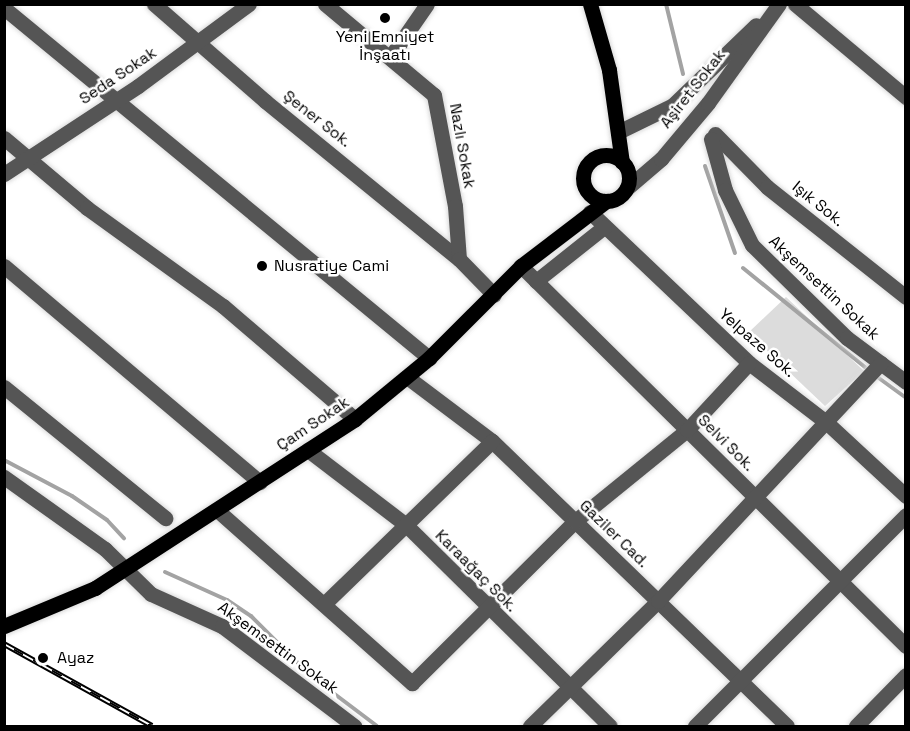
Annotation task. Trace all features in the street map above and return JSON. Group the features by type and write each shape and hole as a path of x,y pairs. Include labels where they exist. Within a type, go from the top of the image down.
{"main road":[{"path":"590,4 609,70 622,162"},
{"path":"599,156 614,156 622,162 629,173 627,188 617,198 606,201 589,194 584,172 599,156"},
{"name":"Çam Sokak","path":"4,626 95,588 355,419 429,358 521,266 606,201"}],"street":[{"name":"Şener Sok.","path":"154,4 265,101 459,259"},
{"name":"Seda Sokak","path":"4,174 116,101 249,4"},
{"name":"Nazlı Sokak","path":"325,4 391,56 434,95 455,206 459,259"},
{"path":"391,56 428,4"},
{"name":"Aşiret Sokak","path":"618,132 673,105 779,4"},
{"name":"Aşiret Sokak","path":"627,188 661,159 708,103 779,4"},
{"path":"795,4 906,97"},
{"path":"4,8 429,358"},
{"name":"Işık Sok.","path":"713,136 767,187 906,297"},
{"name":"Akşemsettin Sokak","path":"713,136 725,190 752,245 848,338 906,382"},
{"path":"4,138 87,208 223,306 355,419"},
{"name":"Yelpaze Sok.","path":"590,212 748,363 826,422 906,496"},
{"path":"536,281 604,227"},
{"path":"459,259 494,295"},
{"path":"4,266 260,482"},
{"name":"Selvi Sok.","path":"521,266 906,646"},
{"path":"217,510 412,683 486,606 575,521 687,430 748,363"},
{"path":"530,726 568,686 658,601 881,363"},
{"name":"Gaziler Cad.","path":"407,377 492,441 787,726"},
{"path":"4,387 165,518"},
{"path":"324,604 492,441"},
{"name":"Karaağaç Sok.","path":"308,450 406,525 610,726"},
{"name":"Akşemsettin Sokak","path":"4,477 105,549 151,594 222,626 354,726"},
{"path":"695,726 906,514"},
{"path":"856,726 906,675"}],"shaded area":[{"path":"786,297 864,371 825,406 748,333"}],"waterway":[{"path":"666,4 683,74"},
{"path":"705,166 735,253"},
{"path":"743,268 865,367"},
{"path":"876,376 906,398"},
{"path":"4,460 72,496 107,520 124,538"},
{"path":"165,572 227,600 251,616 312,677 377,726"}],"railway":[{"path":"4,644 152,726"}],"place":[{"name":"Yeni Emniyet İnşaatı","path":"385,18"},
{"name":"Nusratiye Cami","path":"262,266"},
{"name":"Ayaz","path":"43,658"}]}
